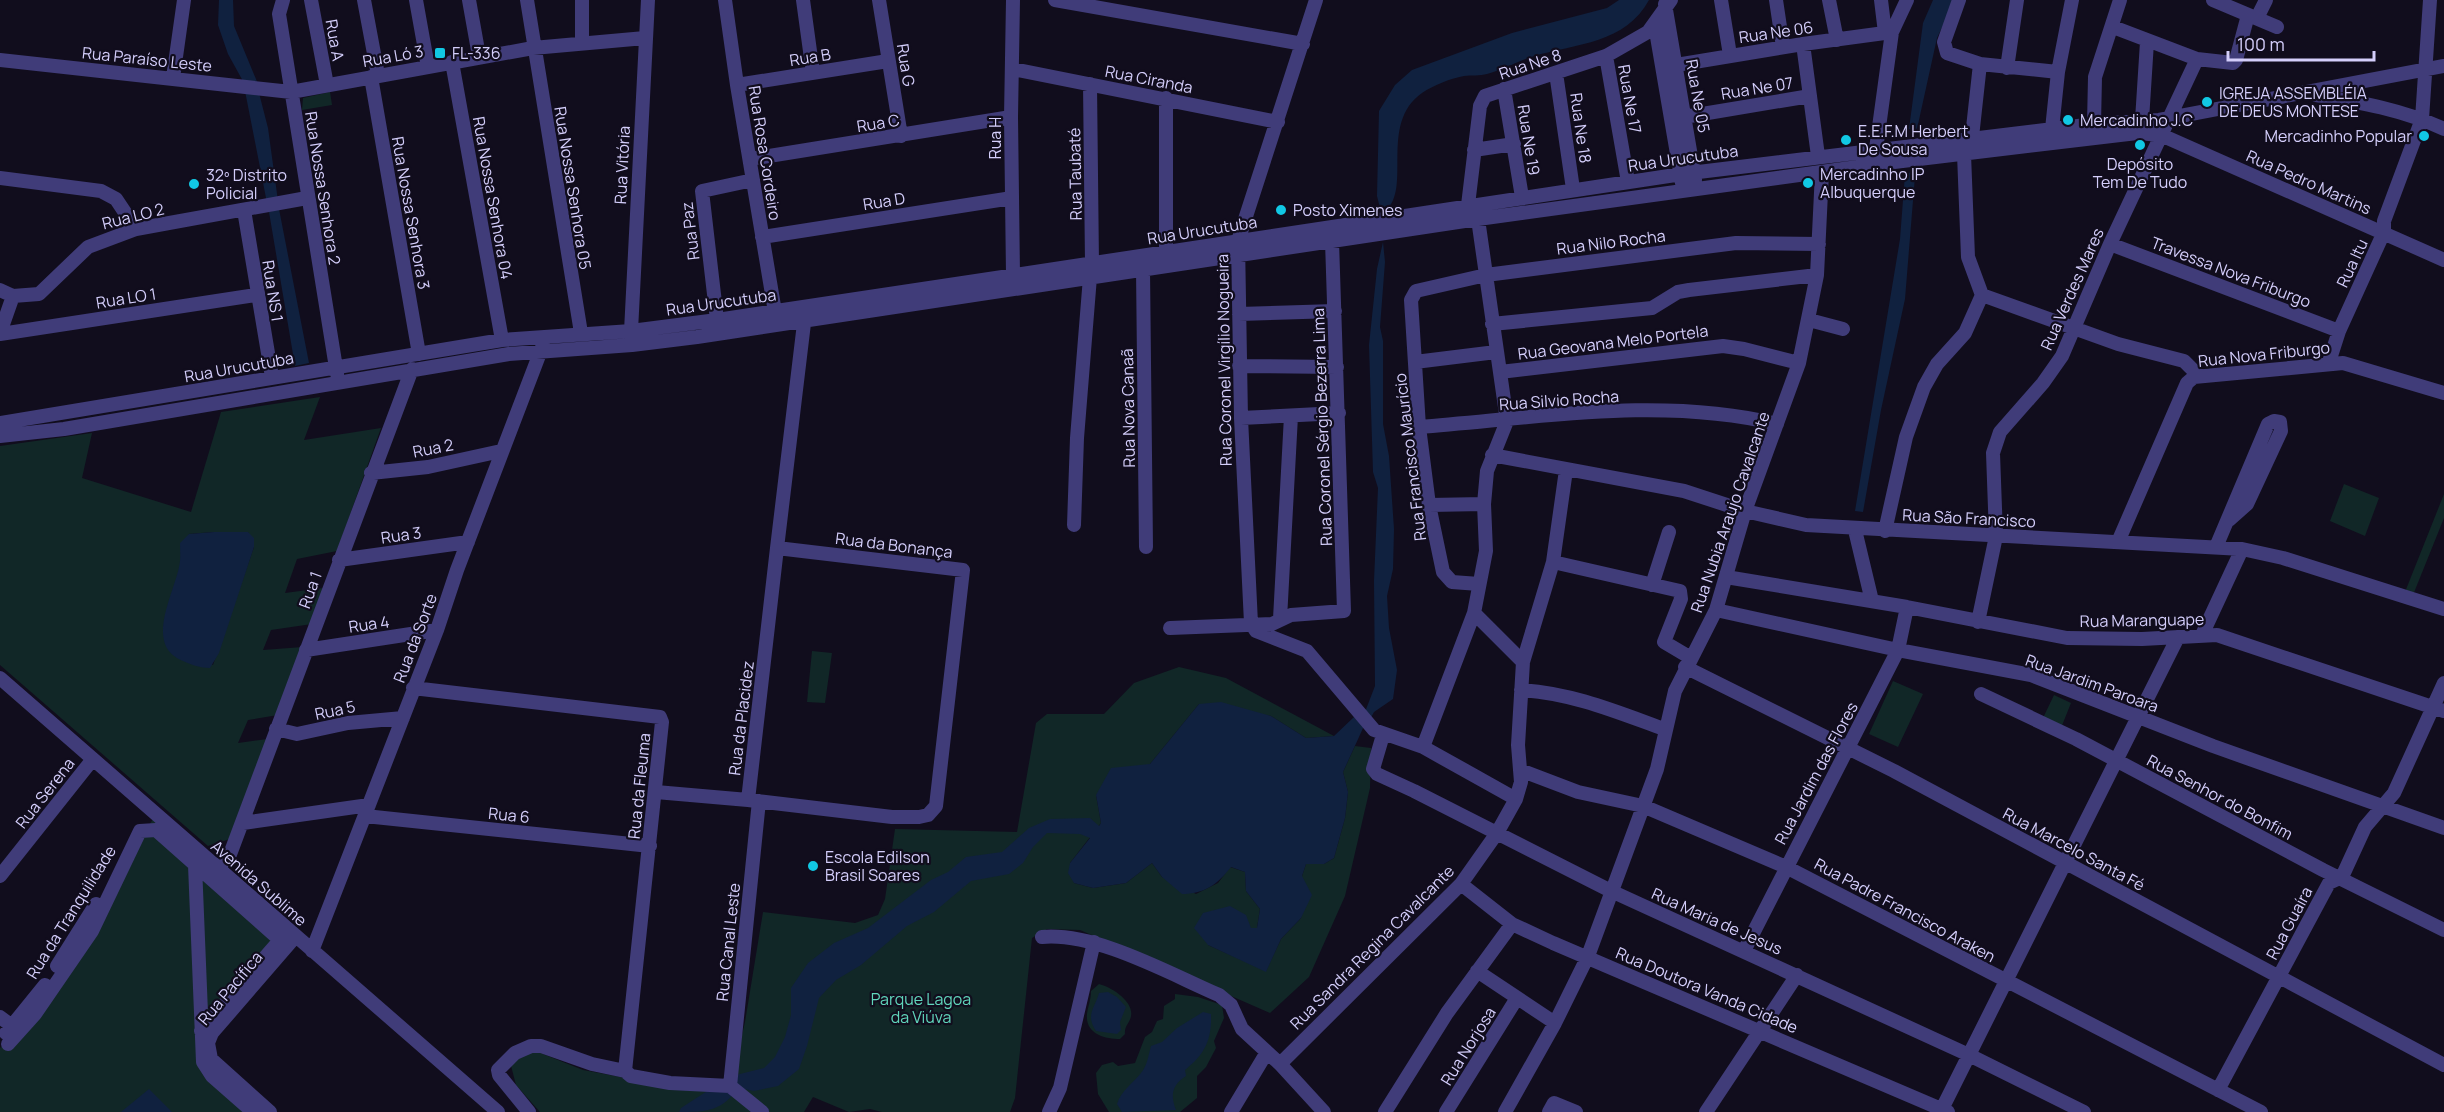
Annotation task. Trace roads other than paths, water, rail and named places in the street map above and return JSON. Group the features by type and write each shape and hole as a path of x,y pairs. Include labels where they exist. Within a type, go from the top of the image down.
{"street":[{"path":"173,78 184,0"},
{"name":"Rua Nossa Senhora 2","path":"283,0 279,14 338,382"},
{"name":"Rua A","path":"311,0 327,85"},
{"path":"364,0 374,76"},
{"path":"416,0 428,67"},
{"path":"469,0 479,56"},
{"name":"Rua Nossa Senhora 05","path":"527,0 581,333"},
{"path":"582,0 582,41"},
{"name":"Rua Vitória","path":"631,331 648,0"},
{"name":"Rua Rosa Cordeiro","path":"725,0 775,312"},
{"path":"803,0 813,73"},
{"name":"Rua G","path":"879,0 901,136"},
{"name":"Rua H","path":"1013,0 1011,117 1013,275"},
{"path":"1055,0 1089,3 1303,45"},
{"name":"Rua Coronel Virgílio Nogueira","path":"1251,623 1239,366 1238,247 1316,0"},
{"path":"1721,0 1730,55"},
{"path":"1776,0 1783,47"},
{"path":"1829,0 1837,40"},
{"path":"1876,149 1889,33 1881,0"},
{"path":"1889,33 1907,0"},
{"path":"1959,0 1944,42 1944,50 1950,55 1980,64 2058,72"},
{"path":"2007,68 2017,0"},
{"path":"2052,129 2058,72 2072,0"},
{"path":"2094,124 2095,77 2120,0"},
{"path":"2213,0 2277,27"},
{"path":"2113,27 2135,33 2147,42 2197,59 2233,63 2253,16 2266,0"},
{"name":"Rua Itu","path":"2330,362 2340,331 2384,232 2384,221 2411,154 2422,119 2430,0"},
{"name":"Rua Ne 8","path":"1468,205 1482,100 1504,89 1606,56 1636,41 1655,25 1667,3"},
{"name":"Rua Ne 05","path":"1667,3 1670,65 1688,173 1697,188"},
{"name":"Rua Ne 05","path":"1655,25 1670,65"},
{"name":"Rua Ne 06","path":"1670,65 1889,33"},
{"name":"Rua Ló 3","path":"291,92 479,56 582,41 645,38"},
{"path":"2142,120 2147,42"},
{"path":"1803,44 1818,156"},
{"name":"Rua Ne 17","path":"1606,56 1628,182"},
{"path":"2171,118 2197,59"},
{"name":"Rua Paraíso Leste","path":"0,60 291,92"},
{"name":"Rua B","path":"737,85 888,61"},
{"name":"Rua Nossa Senhora 04","path":"452,62 502,340"},
{"path":"1972,137 1980,64"},
{"name":"Rua Urucutuba","path":"957,290 1013,275 1143,269 1238,247 1468,205 1573,189 1972,137 2171,118 2444,66"},
{"name":"Rua Ciranda","path":"1013,69 1278,122"},
{"name":"Rua Ne 18","path":"1556,73 1573,189"},
{"name":"Rua Nossa Senhora 3","path":"374,76 419,354"},
{"name":"Rua Taubaté","path":"1074,525 1077,438 1091,270 1090,84"},
{"name":"Rua Ne 19","path":"1504,89 1522,197"},
{"path":"2305,94 2349,100 2422,119 2444,129"},
{"name":"Rua Ne 07","path":"1679,118 1810,96"},
{"path":"1166,98 1166,251"},
{"name":"Rua C","path":"750,159 1011,117"},
{"name":"Rua Verdes Mares","path":"1978,622 1996,536 1993,453 1996,442 2000,432 2043,383 2062,356 2110,244 2160,135 2171,118"},
{"name":"Rua Urucutuba","path":"0,436 63,421 338,382 412,369 540,351 632,345 804,322 933,294 1091,270 1166,251 1332,241 1697,188 2121,134 2160,135"},
{"name":"Rua Pedro Martins","path":"2160,135 2444,260"},
{"path":"1474,150 1514,144"},
{"path":"1885,531 1906,437 1924,387 1937,364 1965,333 1982,294 1968,257 1964,154"},
{"name":"Rua Nubia Araujo Cavalcante","path":"1505,1112 1555,1023 1588,956 1657,769 1664,729 1675,691 1716,610 1745,511 1799,363 1817,275 1822,172"},
{"name":"Rua Ne 05","path":"1683,190 1688,173"},
{"path":"0,177 101,191 116,199 136,229"},
{"name":"Rua Paz","path":"717,320 702,191 753,180"},
{"name":"Rua LO 2","path":"14,296 39,294 88,247 136,229 308,198"},
{"name":"Rua D","path":"762,237 1012,198"},
{"name":"Rua NS 1","path":"244,210 256,294 272,377"},
{"path":"1423,747 1474,613 1486,551 1484,504 1492,455 1507,420 1478,219"},
{"name":"Rua Coronel Sérgio Bezerra Lima","path":"1280,619 1290,615 1344,612 1332,241"},
{"name":"Rua Nilo Rocha","path":"1411,297 1416,291 1486,275 1736,243 1819,244"},
{"name":"Travessa Nova Friburgo","path":"2110,244 2340,331"},
{"name":"Rua Nova Canaã","path":"1143,269 1146,547"},
{"path":"1492,324 1652,308 1678,292 1817,275"},
{"path":"0,290 14,296 0,334"},
{"name":"Rua LO 1","path":"0,334 256,294"},
{"name":"Rua Urucutuba","path":"89,417 272,377 502,340 631,331 806,307 933,294"},
{"path":"1982,294 2118,344 2184,361 2199,375"},
{"name":"Rua Francisco Maurício","path":"1411,297 1419,427 1429,505 1443,572 1452,582 1479,584"},
{"path":"777,548 806,307"},
{"path":"1239,314 1335,311"},
{"path":"1809,320 1842,329"},
{"name":"Rua da Sorte","path":"312,951 437,630 501,451 546,336"},
{"name":"Rua Geovana Melo Portela","path":"1500,372 1723,346 1799,363"},
{"name":"Rua Geovana Melo Portela","path":"1415,362 1496,352"},
{"name":"Rua Nova Friburgo","path":"2118,542 2187,383 2199,375 2330,362 2368,369 2444,393"},
{"path":"1239,366 1337,367"},
{"name":"Rua 1","path":"217,868 229,857 243,823 371,473 412,369"},
{"name":"Rua Silvio Rocha","path":"1419,427 1638,412 1734,414 1777,424"},
{"path":"1241,418 1339,413"},
{"path":"1170,628 1251,623 1272,624 1280,619 1291,416"},
{"name":"Rua Urucutuba","path":"0,423 63,421"},
{"name":"Rua 2","path":"371,473 428,467 501,451"},
{"name":"Rua São Francisco","path":"1492,455 1684,491 1745,511 1806,525 1855,530 2242,549 2283,558 2444,609"},
{"path":"2216,547 2229,520 2247,504 2247,490 2258,465"},
{"name":"Rua Sandra Regina Cavalcante","path":"1280,1064 1461,884 1497,833 1516,799 1521,783 1518,745 1523,663 1553,562 1566,470"},
{"path":"1429,505 1484,504"},
{"path":"1855,530 1872,601"},
{"path":"1553,562 1652,585 1669,532"},
{"name":"Rua 3","path":"339,560 468,542"},
{"name":"Rua da Placidez","path":"656,792 754,800 777,548"},
{"name":"Rua da Bonança","path":"754,800 892,817 919,817 933,811 936,806 963,570 777,548"},
{"path":"2202,634 2242,549"},
{"name":"Rua Maranguape","path":"1726,577 2088,640 2202,634 2231,638 2438,709"},
{"name":"Rua Marcelo Santa Fé","path":"1652,585 1680,591 1681,598 1664,642 1688,663 1850,747 2444,1065"},
{"name":"Rua Jardim das Flores","path":"1744,951 1898,650 1907,607"},
{"name":"Rua Jardim Paroara","path":"1716,610 1898,650 2031,675 2138,717 2444,828"},
{"path":"1474,613 1523,663"},
{"path":"1251,623 1256,631 1307,651 1365,722 1383,735 1423,747 1516,799"},
{"name":"Rua 4","path":"306,650 437,630"},
{"path":"1945,1110 1969,1055 2178,637"},
{"name":"Avenida Sublime","path":"0,678 498,1112"},
{"name":"Rua Guaíra","path":"2218,1090 2329,883 2342,877 2365,827 2394,793 2438,709 2444,683"},
{"name":"Rua da Fleuma","path":"413,687 656,715 662,722 626,1071"},
{"path":"1521,690 1553,692 1588,701 1664,729"},
{"name":"Rua Senhor do Bonfim","path":"1981,694 2002,702 2444,930"},
{"name":"Rua 5","path":"276,729 297,734 348,723 403,718"},
{"name":"Rua Maria de Jesus","path":"1383,735 1373,769 1375,773 1611,891 1969,1055 2084,1112"},
{"name":"Rua Serena","path":"0,876 93,759"},
{"name":"Rua Padre Francisco Araken","path":"1520,770 1578,792 1643,806 1786,867 2260,1112"},
{"name":"Rua Canal Leste","path":"730,1086 754,800"},
{"name":"Rua 6","path":"243,823 367,810 650,846"},
{"name":"Rua da Tranquilidade","path":"4,1041 12,1026 43,988 152,811"},
{"path":"4,1041 35,1014 92,931 140,831 156,830 280,940 201,1031"},
{"path":"195,865 203,1062 212,1076 254,1112"},
{"name":"Rua Doutora Vanda Cidade","path":"1461,884 1512,924 1945,1110"},
{"path":"1385,1112 1477,971 1512,924"},
{"path":"1042,937 1064,936 1094,942 1219,994 1231,1005 1242,1029 1280,1064 1324,1112"},
{"name":"Rua Pacífica","path":"270,1112 211,1059 208,1043 212,1033 295,937"},
{"path":"1049,1112 1060,1088 1094,942"},
{"path":"1477,971 1555,1023"},
{"path":"1706,1112 1797,975"},
{"name":"Rua Norjosa","path":"1446,1112 1517,998"},
{"path":"0,1017 12,1026"},
{"path":"529,1112 499,1075 501,1064 525,1048 541,1046 592,1064 626,1071 631,1076 670,1083 730,1086 762,1112"},
{"path":"1231,1112 1267,1052"},
{"path":"1551,1108 1576,1112"}],"water":[{"path":"219,0 233,0 234,26 258,84 244,83 228,54 218,25"},
{"path":"1619,0 1649,0 1627,25 1599,40 1534,56 1487,74 1453,79 1422,93 1409,106 1402,121 1398,138 1396,188 1393,201 1385,211 1380,208 1377,196 1379,111 1395,85 1412,70 1512,33 1607,8"},
{"path":"1933,0 1955,0 1937,38 1917,129 1909,129 1923,23"},
{"path":"245,91 259,93 268,128 278,201 267,203"},
{"path":"1912,172 1915,176 1905,299 1881,410 1863,512 1855,511 1900,239 1905,174"},
{"path":"279,209 309,363 295,366 269,212"},
{"path":"1383,242 1385,262 1380,327 1383,341 1383,424 1389,456 1394,529 1393,569 1387,596 1389,628 1397,670 1393,699 1374,712 1368,723 1363,717 1375,686 1374,581 1378,488 1373,472 1369,345 1377,269"},
{"path":"248,532 254,538 254,547 219,653 210,668 206,668 190,664 171,654 165,644 163,632 167,606 180,564 180,543 189,534"},
{"path":"1221,702 1271,716 1306,738 1334,736 1354,717 1364,726 1343,772 1348,792 1345,818 1334,858 1324,864 1306,864 1302,876 1312,895 1301,918 1281,939 1266,972 1208,945 1194,928 1203,913 1230,906 1246,915 1251,928 1257,928 1260,909 1246,891 1245,872 1231,867 1210,887 1190,894 1182,894 1162,877 1152,863 1126,883 1093,888 1074,883 1068,873 1070,863 1090,838 1080,834 1047,833 1033,847 1023,863 1009,874 971,881 934,912 907,926 861,965 836,980 819,998 799,1069 778,1086 754,1091 744,1089 735,1081 736,1075 764,1068 775,1057 785,1037 791,1015 791,988 808,963 834,943 868,928 931,880 948,872 966,857 1002,852 1029,828 1050,819 1090,818 1099,826 1101,823 1096,795 1111,768 1150,764 1199,704"},
{"path":"1108,992 1117,997 1126,1007 1120,1022 1121,1030 1117,1034 1096,1031 1091,1020 1099,993"},
{"path":"1203,1012 1211,1014 1208,1040 1202,1053 1185,1070 1186,1076 1175,1087 1173,1100 1176,1110 1122,1112 1117,1104 1119,1099 1143,1070 1151,1046 1162,1042 1177,1028"},
{"path":"715,1086 735,1092 723,1104 710,1110 679,1112 681,1108"},
{"path":"149,1089 172,1112 121,1112"}],"place":[{"name":"FL-336","path":"440,53"},
{"name":"IGREJA ASSEMBLÉIA DE DEUS MONTESE","path":"2207,102"},
{"name":"Mercadinho J.C","path":"2068,120"},
{"name":"Mercadinho Popular","path":"2424,136"},
{"name":"E.E.F.M Herbert De Sousa","path":"1846,140"},
{"name":"Depósito Tem De Tudo","path":"2140,145"},
{"name":"Mercadinho IP Albuquerque","path":"1808,183"},
{"name":"32º Distrito Policial","path":"194,184"},
{"name":"Posto Ximenes","path":"1281,210"},
{"name":"Escola Edilson Brasil Soares","path":"813,866"}],"park label":[{"name":"Parque Lagoa da Viúva","path":"921,1008"}]}
